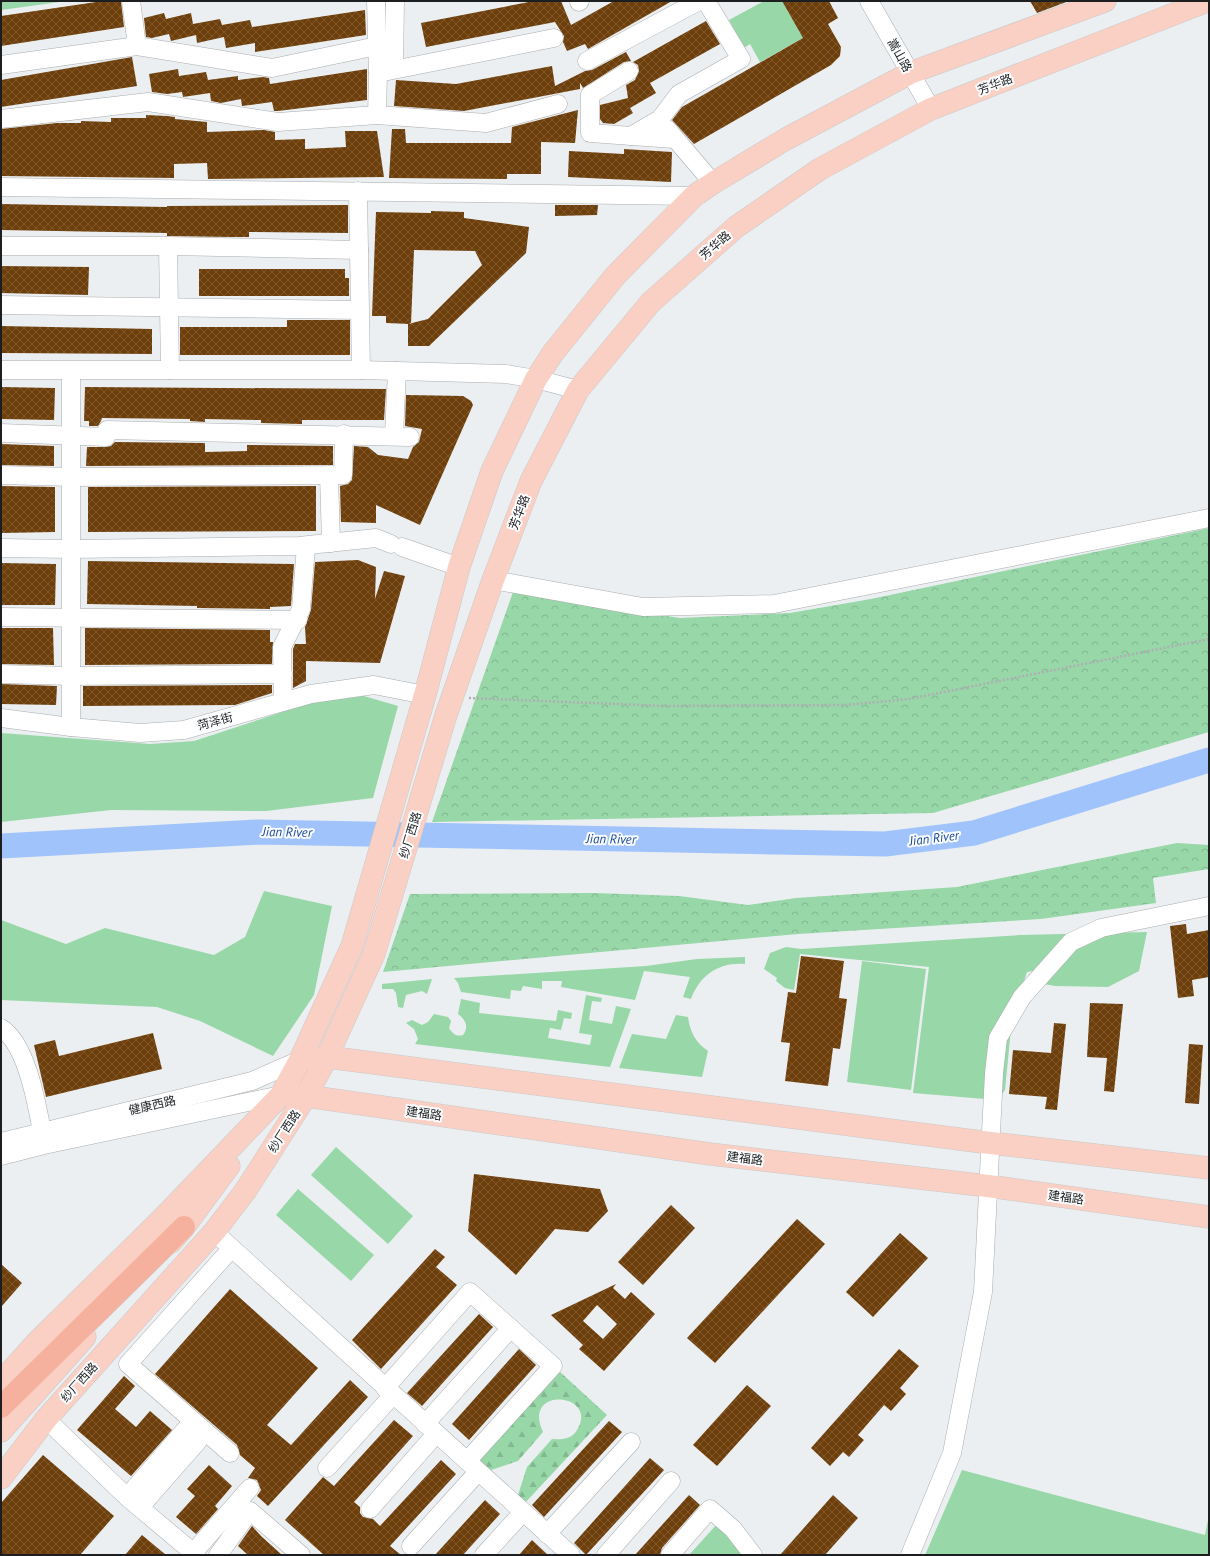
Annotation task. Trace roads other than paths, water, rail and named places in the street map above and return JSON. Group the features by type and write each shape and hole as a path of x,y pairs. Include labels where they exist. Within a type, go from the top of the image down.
{"highway":[{"path":"1,1407 184,1227"}],"main road":[{"path":"423,701 459,567 492,471 536,379 553,353 615,276 694,196 713,183 786,140 915,72 1105,1"},
{"name":"芳华路","path":"449,706 493,580 531,481 578,390 651,302 736,227 820,168 935,108 1207,1"},
{"name":"纱厂西路","path":"1,1382 38,1341 164,1217 281,1095 300,1060 352,946 423,701"},
{"name":"纱厂西路","path":"1,1478 46,1419 214,1232 246,1190 306,1096 327,1057 374,954 449,706"},
{"path":"300,1060 327,1057 991,1143 1209,1168"},
{"path":"1,1431 184,1227 281,1095"},
{"name":"建福路","path":"281,1095 306,1096 710,1154 988,1186 1209,1217"},
{"path":"1,1466 46,1419"}],"street":[{"path":"132,1 137,46"},
{"path":"376,1 377,46 386,71"},
{"path":"377,115 386,71 396,1"},
{"path":"587,62 699,1"},
{"path":"631,136 660,119 679,94 741,59 706,1"},
{"name":"嵩山路","path":"869,1 915,72"},
{"name":"嵩山路","path":"880,1 915,72 935,108"},
{"path":"386,71 554,38"},
{"path":"1,65 137,46 272,68 377,46"},
{"path":"629,71 590,95 590,133 674,139"},
{"path":"1,119 148,102 278,122 377,115 486,123 558,104"},
{"path":"660,119 674,139 713,183"},
{"path":"1,187 694,196"},
{"path":"358,191 361,370"},
{"path":"1,246 168,246 359,250"},
{"path":"168,246 170,370"},
{"path":"1,305 360,310"},
{"path":"1,370 361,370 506,374 536,379 578,390"},
{"path":"71,371 71,727"},
{"path":"1,433 106,437 107,430 402,436 397,371"},
{"path":"1,475 71,477 342,475 344,434"},
{"path":"329,475 331,543"},
{"path":"493,580 643,607 774,604 1209,518"},
{"path":"1,548 72,549 306,546 376,538 459,567"},
{"path":"283,702 282,647 298,620 302,609 306,546"},
{"path":"1,618 298,620"},
{"path":"1,674 72,676 283,674"},
{"name":"菏泽街","path":"1,718 71,727 140,733 184,730 311,694 374,685 423,701"},
{"path":"910,1555 952,1453 983,1292 994,1073 998,1038 1022,997 1071,942 1101,928 1209,906"},
{"path":"1,1028 22,1053 32,1087 43,1138"},
{"name":"健康西路","path":"1,1156 43,1138 252,1081 300,1060"},
{"name":"健康西路","path":"1,1142 43,1138 281,1095"},
{"path":"214,1232 231,1249 571,1555"},
{"path":"230,1453 128,1364 231,1249"},
{"path":"327,1468 470,1292 553,1366 411,1546"},
{"path":"370,1509 430,1429 511,1328"},
{"path":"46,1419 134,1502 194,1554 250,1488"},
{"path":"134,1502 193,1421"},
{"path":"134,1502 198,1441"},
{"path":"547,1534 631,1442"},
{"path":"606,1555 671,1482"},
{"path":"670,1555 710,1509 733,1529 753,1555"},
{"path":"218,1555 250,1511 301,1555"},
{"path":"484,1555 523,1512"}],"waterway":[{"name":"Jian River","path":"1,846 258,832 885,844 974,833 1209,760"}]}
